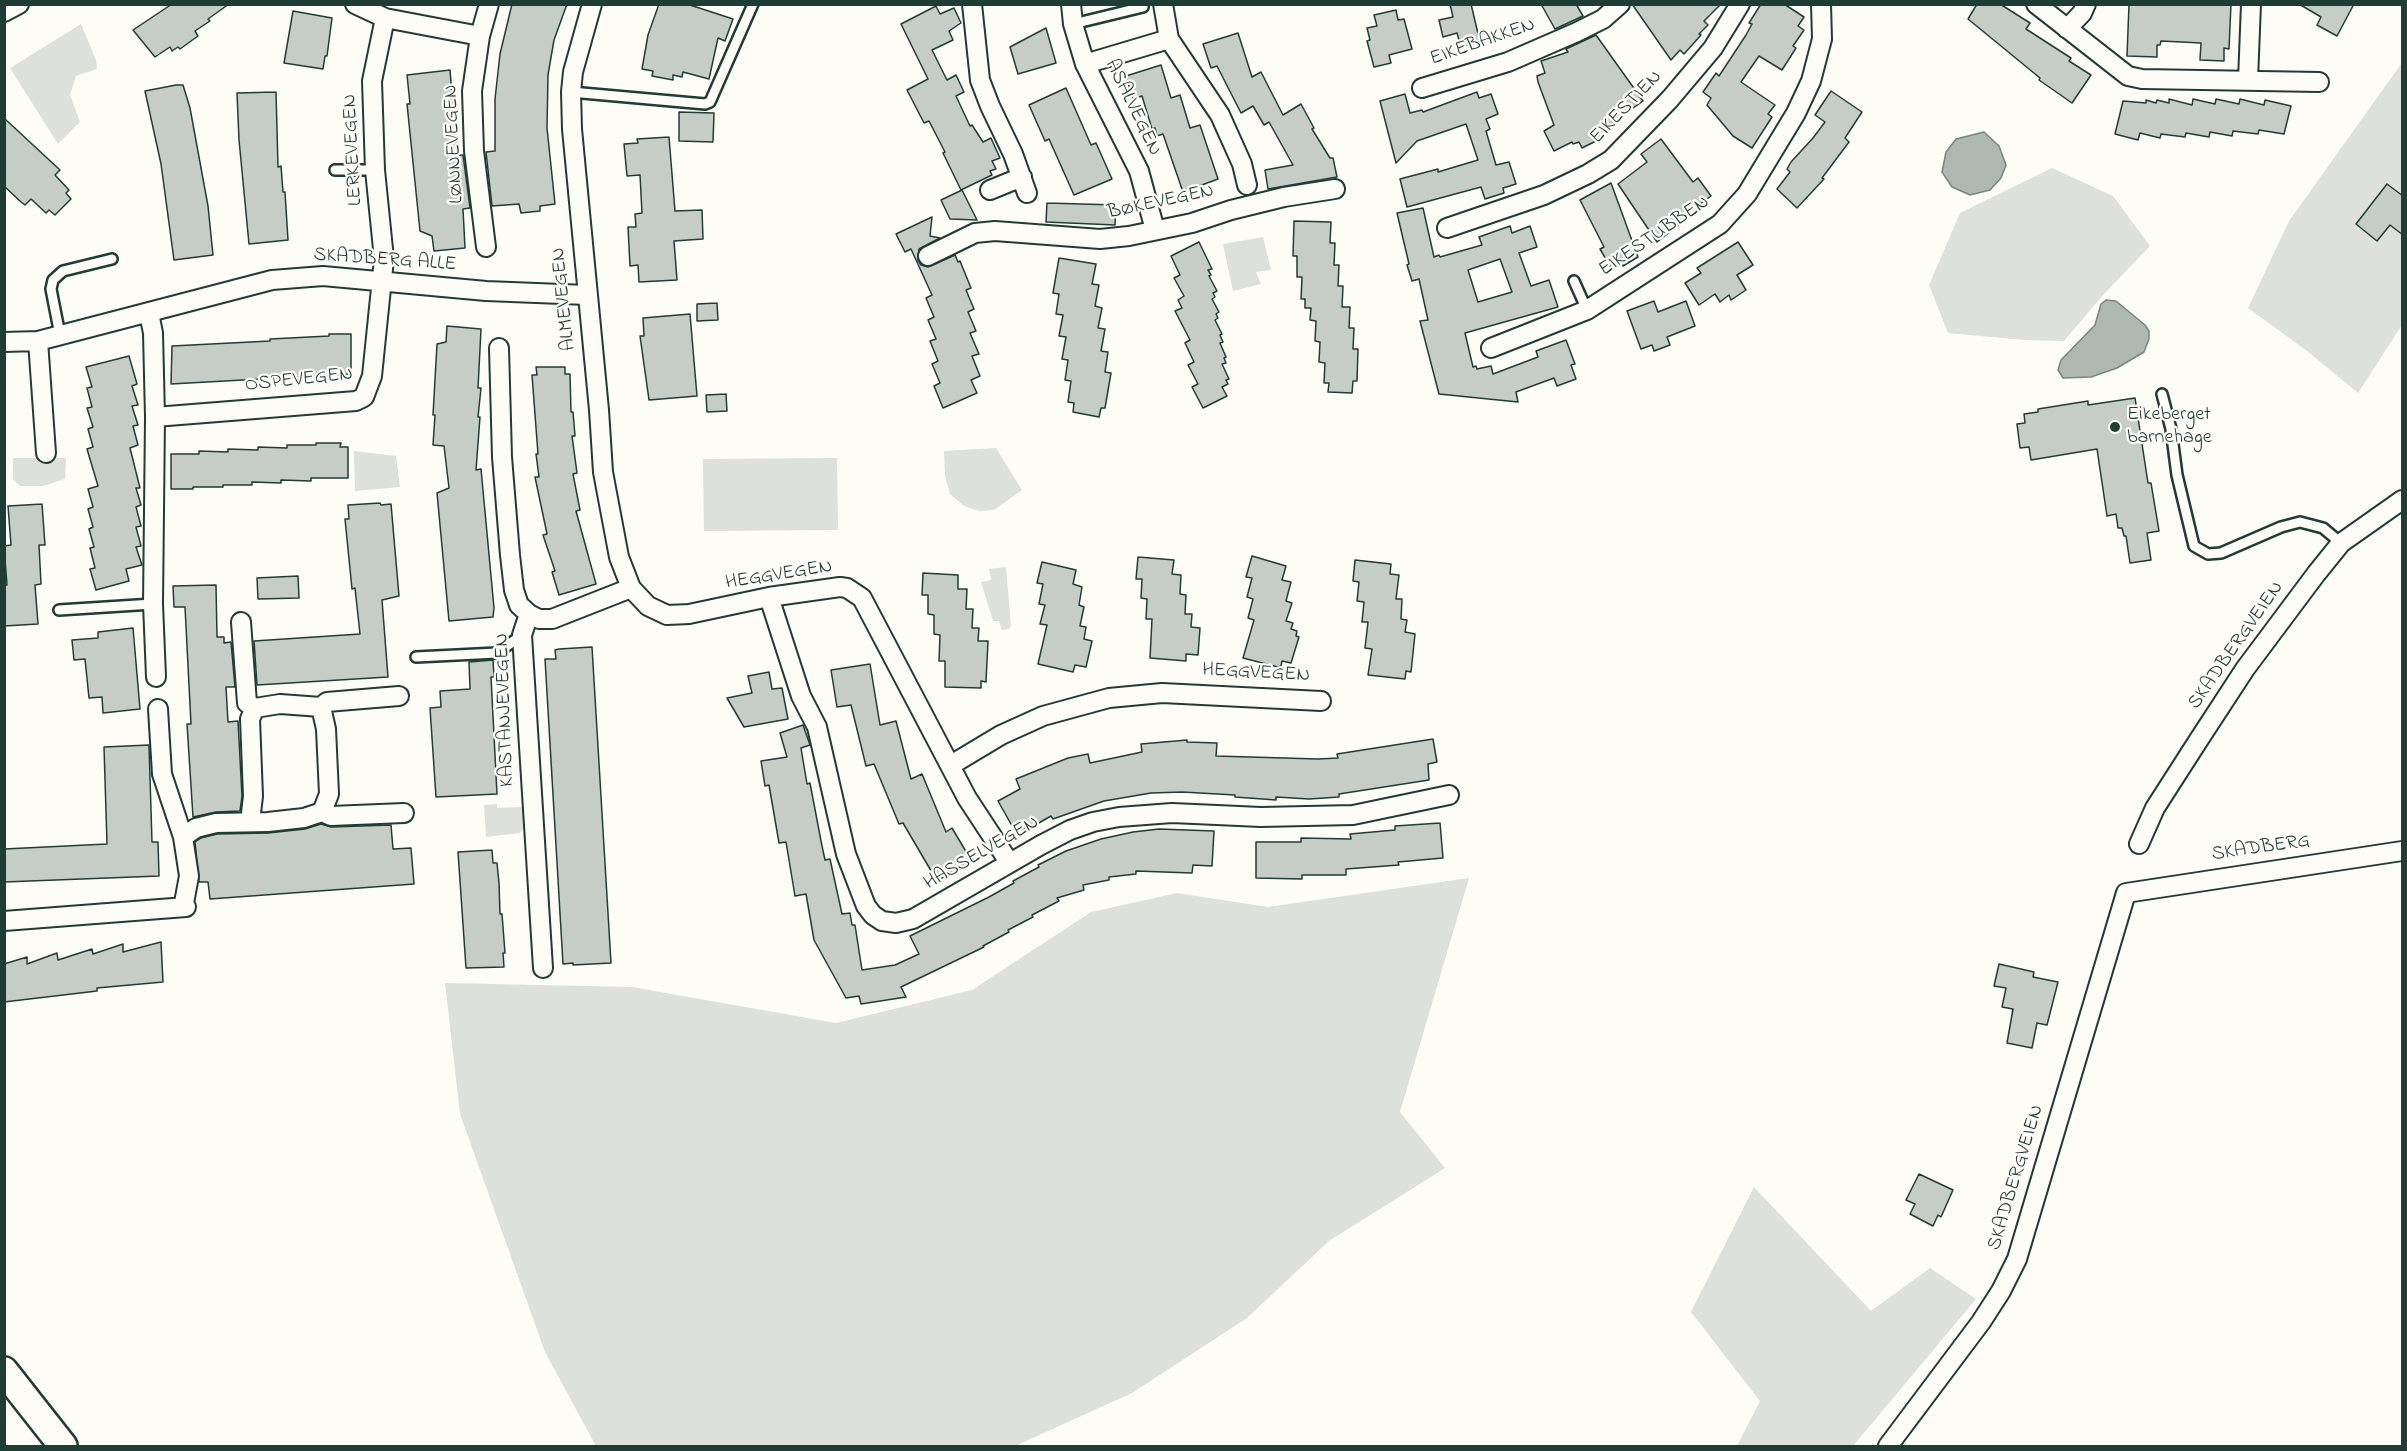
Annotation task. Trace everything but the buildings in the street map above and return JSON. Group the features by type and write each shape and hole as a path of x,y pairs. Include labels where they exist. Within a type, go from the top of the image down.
{"main road":[{"path":"4,1371 63,1446"}],"street":[{"path":"4,12 19,4"},
{"path":"355,4 385,18 480,36"},
{"name":"LØNNEVEGEN","path":"486,247 474,151 472,91 480,36 489,4"},
{"name":"ALMEVEGEN","path":"592,4 579,48 571,92 603,472 619,557 631,588"},
{"path":"972,4 980,80 1025,185 990,190"},
{"name":"ASALVEGEN","path":"1071,4 1073,24 1085,64 1138,171 1155,230"},
{"path":"1163,4 1169,39 1220,115 1242,164 1247,185"},
{"name":"EIKEBAKKEN","path":"1422,88 1518,58 1603,19 1620,4"},
{"name":"EIKESTIEN","path":"1447,228 1544,195 1611,160 1670,99 1713,48 1740,4"},
{"name":"EIKESTUBBEN","path":"1491,348 1587,310 1720,224 1747,194 1797,113 1811,81 1822,39 1821,4"},
{"path":"2036,4 2128,76 2142,79 2319,82"},
{"path":"2067,29 2082,13 2086,4"},
{"path":"2248,80 2251,4"},
{"name":"LERKEVEGEN","path":"382,280 384,259 375,170 372,81 385,18"},
{"path":"1085,64 1169,39"},
{"name":"BØKEVEGEN","path":"928,256 975,233 995,231 1100,239 1155,230 1284,197 1335,189"},
{"name":"SKADBERG ALLE","path":"4,342 38,341 272,280 323,276 486,291 587,295"},
{"name":"OSPEVEGEN","path":"155,417 356,401 364,397 372,376 382,280"},
{"path":"149,313 153,333 155,417 153,604 156,677"},
{"path":"38,341 45,453"},
{"name":"KASTANJEVEGEN","path":"499,348 502,457 510,555 514,590 519,605 529,614 522,636 543,968"},
{"name":"SKADBERGVEIEN","path":"2139,844 2155,808 2245,669 2341,543 2403,500"},
{"name":"HEGGVEGEN","path":"631,588 648,606 667,615 689,614 770,597 840,587 847,588 862,598 967,798 1009,862"},
{"path":"529,614 539,619 552,619 631,588"},
{"name":"HASSELVEGEN","path":"770,597 801,696 817,727 846,854 866,906 882,921 896,923 913,919 1009,862 1070,830 1119,817 1172,813 1261,817 1353,815 1449,795"},
{"path":"241,622 247,703 255,708 280,704 321,707 327,702 399,696"},
{"name":"HEGGVEGEN","path":"951,765 1001,735 1043,716 1109,698 1162,693 1321,700"},
{"path":"321,707 326,729 329,794 322,812"},
{"path":"250,822 253,796 250,719 255,708"},
{"path":"4,921 186,908 184,903 189,876 183,837 162,774 158,709"},
{"path":"183,837 196,828 216,823 304,818 322,812 332,816 404,813"},
{"name":"SKADBERG","path":"2126,893 2403,851"},
{"name":"SKADBERGVEIEN","path":"1888,1446 1981,1322 2001,1291 2017,1259 2126,893"}],"lane":[{"path":"571,92 705,104 710,102 753,4"},
{"path":"1073,24 1143,7"},
{"path":"335,170 375,170"},
{"path":"60,335 51,289 53,280 63,271 112,259"},
{"path":"1574,281 1587,310"},
{"path":"2162,394 2171,429 2177,475 2194,546 2208,554 2221,553 2281,527 2300,522 2323,528 2341,543"},
{"path":"59,610 153,604"},
{"path":"416,657 497,653 522,636"}],"shaded area":[{"path":"81,24 96,60 97,69 76,76 70,95 80,122 58,144 10,68"},
{"path":"2401,64 2402,325 2358,393 2307,351 2248,308 2289,221"},
{"path":"1984,132 1999,146 2006,165 2001,178 1990,190 1970,195 1952,187 1942,172 1946,152 1956,139"},
{"path":"2052,168 2113,196 2150,246 2104,294 2064,341 1948,333 1929,285 1960,213"},
{"path":"1263,237 1271,270 1256,272 1261,284 1233,291 1223,244"},
{"path":"2106,300 2116,301 2145,325 2149,331 2149,339 2144,352 2117,368 2091,377 2063,378 2058,370 2061,360 2095,325 2101,304"},
{"path":"996,448 1022,490 994,510 979,511 964,506 950,494 945,476 944,451"},
{"path":"354,451 396,456 400,487 355,491"},
{"path":"13,458 66,458 65,479 43,486 20,486 13,479"},
{"path":"837,458 838,530 704,531 703,459"},
{"path":"1006,567 1011,626 1009,629 1002,630 999,621 993,621 981,582 991,580 989,569"},
{"path":"497,804 497,808 523,807 525,826 520,833 486,837 484,805"},
{"path":"1469,878 1400,1112 1445,1168 1329,1241 1247,1318 1132,1393 1015,1446 596,1446 545,1352 460,1114 445,983 632,987 836,1023 972,990 1091,912 1177,893 1268,907"},
{"path":"1754,1187 1871,1311 1930,1268 1976,1299 1853,1446 1737,1446 1760,1401 1691,1312"}],"place":[{"name":"Eikeberget barnehage","path":"2115,427"}]}
